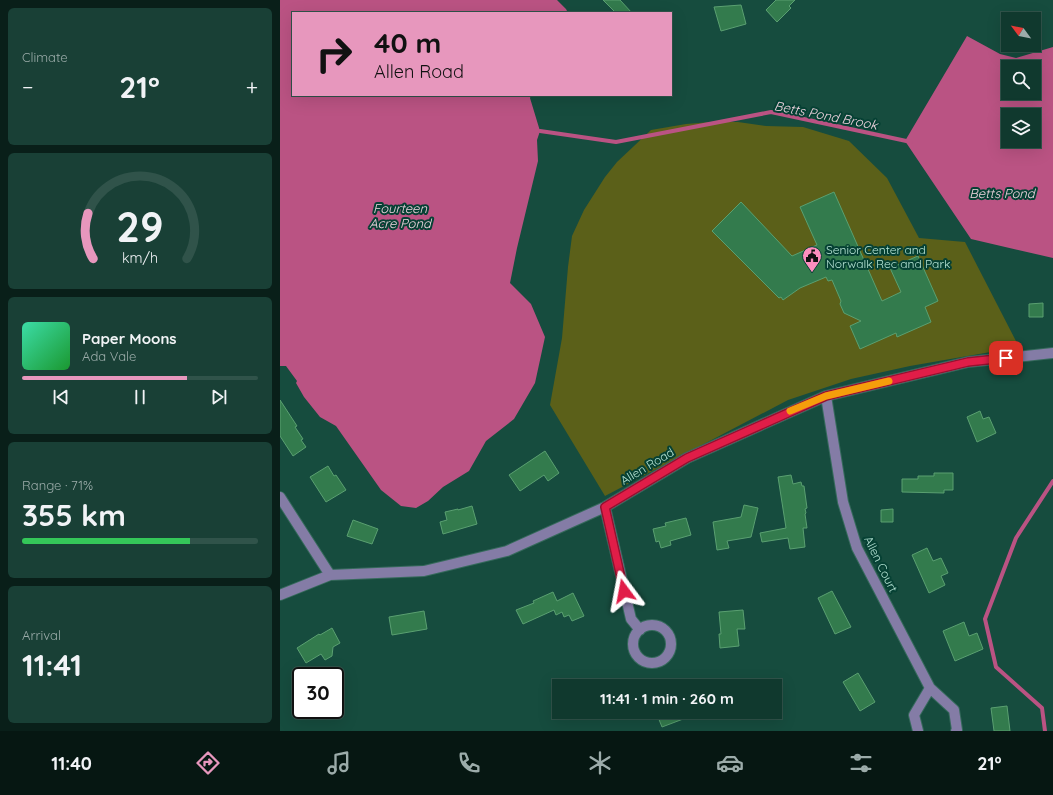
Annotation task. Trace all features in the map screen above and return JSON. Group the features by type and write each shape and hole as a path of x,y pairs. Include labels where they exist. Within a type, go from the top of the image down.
{"street":[{"name":"Allen Road","path":"280,595 330,575 424,571 507,551 605,507 687,458 826,396 968,362 1053,353"},
{"name":"Allen Court","path":"826,396 842,502 857,548 930,688 954,710 956,731"},
{"path":"280,497 330,575"},
{"path":"605,507 631,618 640,630"},
{"path":"918,731 914,715 930,688"}],"green space":[{"path":"738,122 766,126 803,127 849,141 887,178 919,238 965,242 1019,347 910,366 851,379 788,400 605,496 550,405 562,338 572,236 584,210 605,177 617,162 651,130 686,124"}],"water":[{"name":"Fourteen Acre Pond","path":"280,0 557,0 568,12 292,12 292,96 531,96 540,131 537,140 538,161 510,283 531,304 545,337 535,383 514,419 486,441 469,471 443,487 428,501 416,508 401,506 381,490 336,426 320,417 304,397 296,383 297,381 286,366 280,366"},
{"name":"Betts Pond","path":"967,36 1000,54 1016,58 1041,52 1041,51 1053,47 1053,258 971,239 905,141"}],"building":[{"path":"603,0 620,0 631,12 615,12"},
{"path":"776,0 795,0 789,6 791,8 777,22 766,10"},
{"path":"741,5 746,24 721,31 714,7"},
{"name":"Senior Center and Norwalk Rec and Park","path":"834,192 882,301 901,292 890,268 918,256 938,301 925,307 931,322 897,337 896,333 860,349 850,326 861,321 844,313 840,304 841,301 832,280 828,281 826,277 800,288 783,300 781,297 779,298 712,231 741,202 792,256 817,245 800,207"},
{"path":"1043,303 1043,317 1029,317 1029,304"},
{"path":"280,400 297,426 295,427 303,439 301,440 306,447 293,456 280,436"},
{"path":"980,411 983,419 989,417 996,433 977,442 967,417"},
{"path":"545,451 559,473 548,481 544,475 520,491 509,475"},
{"path":"328,466 346,490 326,502 310,477"},
{"path":"934,473 953,473 953,490 944,490 944,493 902,492 902,479 918,479 918,476 934,476"},
{"path":"791,475 793,484 801,482 802,486 804,486 807,508 805,509 805,514 807,528 803,528 805,547 790,549 788,538 762,542 760,533 786,528 778,477"},
{"path":"744,505 758,508 751,537 727,541 729,548 717,550 713,522 741,517"},
{"path":"472,506 477,524 443,534 440,522 447,520 445,512"},
{"path":"893,509 893,522 881,522 881,510"},
{"path":"686,518 691,535 670,541 671,545 661,548 659,541 656,542 653,529 666,526 665,523"},
{"path":"353,520 378,529 372,544 347,536"},
{"path":"927,548 933,561 941,558 948,573 941,576 945,585 929,593 912,555"},
{"path":"832,591 851,627 835,634 818,598"},
{"path":"553,592 557,601 573,593 584,616 572,621 569,615 564,617 562,612 556,615 554,610 523,624 516,610 534,603 533,601"},
{"path":"743,610 745,629 737,629 739,646 720,648 719,634 721,634 719,612"},
{"path":"424,611 427,629 392,635 389,617"},
{"path":"964,622 969,636 977,633 983,649 955,661 943,631"},
{"path":"332,628 340,643 333,647 332,656 325,660 321,654 306,663 297,648 319,634 320,635"},
{"path":"858,673 875,702 860,711 843,682"},
{"path":"1007,706 1010,731 994,731 991,708"},
{"path":"659,719 683,719 662,727"}],"waterway":[{"name":"Betts Pond Brook","path":"540,131 616,142 771,112 911,142"},
{"name":"Betts Pond Brook","path":"1045,731 1042,708 996,667 985,619 1016,538 1053,481"}],"slow traffic":[{"path":"790,411 826,396 889,381"}],"place":[{"name":"Senior Center and Norwalk Rec and Park","path":"812,273"}],"route":[{"path":"624,591 605,507 687,458 826,396 968,362 1006,358"}]}
